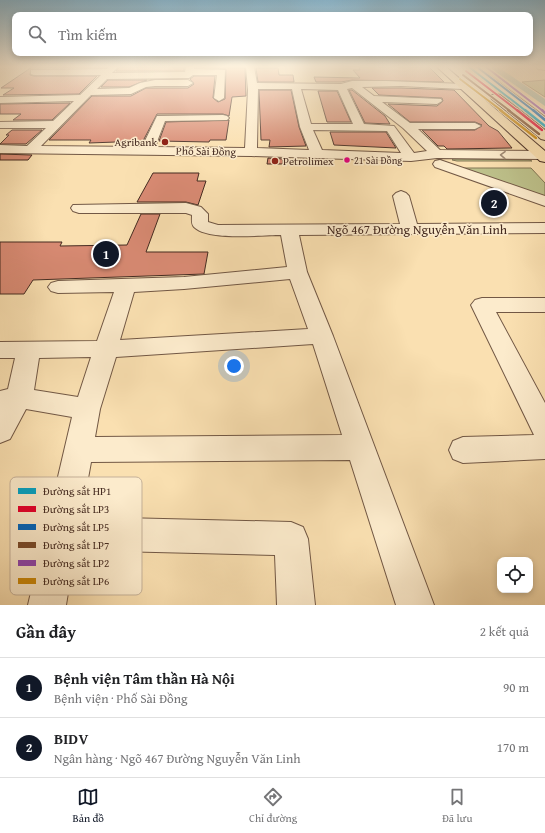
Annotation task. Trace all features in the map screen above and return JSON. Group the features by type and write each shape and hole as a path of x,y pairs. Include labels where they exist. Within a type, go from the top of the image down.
{"highway":[{"path":"473,95 544,158"},
{"path":"493,95 545,136"}],"street":[{"path":"0,100 81,95"},
{"path":"31,149 85,95"},
{"path":"251,152 253,95"},
{"path":"299,95 306,126 317,154"},
{"path":"347,95 348,101 360,128"},
{"path":"363,95 390,112 408,126 439,159 545,201"},
{"path":"510,95 545,122"},
{"path":"300,100 314,101"},
{"path":"335,101 437,101"},
{"path":"390,112 404,112"},
{"path":"0,115 12,115 0,124"},
{"path":"147,150 161,118 223,118"},
{"path":"0,124 56,124"},
{"path":"306,126 360,128 475,126"},
{"path":"390,128 411,157"},
{"path":"218,151 252,138"},
{"name":"Phố Sài Đồng","path":"0,149 218,151 439,159 544,158"},
{"path":"402,196 410,228"},
{"name":"Ngõ 467 Đường Nguyễn Văn Linh","path":"79,208 186,208 195,210 200,214 200,224 207,228 218,230 545,228"},
{"path":"289,230 297,272 322,336 359,447 415,605"},
{"path":"58,287 126,286 297,272"},
{"path":"74,477 87,409 126,286"},
{"path":"545,305 482,305 545,430"},
{"path":"0,350 106,349 322,336"},
{"path":"0,431 9,399 29,350"},
{"path":"9,399 87,409"},
{"path":"80,450 359,447"},
{"path":"463,450 545,447"},
{"path":"142,535 291,540 296,605"},
{"path":"47,605 49,595"}],"green space":[{"path":"452,160 532,161 457,161"},
{"path":"457,168 531,168 545,183 545,200"}],"building":[{"path":"213,95 213,98 218,102 225,99 225,95 246,95 232,97 229,116 223,114 157,114 143,141 89,143 91,140 49,140 92,96"},
{"path":"259,95 292,95 299,127 306,146 269,147 270,140 261,140"},
{"path":"319,95 339,95 351,122 327,122"},
{"path":"352,95 359,95 385,116 390,124 365,123"},
{"path":"384,95 459,95 489,126 498,131 512,148 447,149 444,146 438,146 422,130 475,130 482,125 475,122 410,122 388,104 437,106 443,101 442,98"},
{"path":"70,103 52,120 13,120 21,114 0,114 0,104"},
{"path":"229,120 226,140 210,140 209,142 159,141 166,122"},
{"path":"12,130 42,130 26,144 0,144 9,135 6,135"},
{"path":"330,132 386,132 396,148 334,145"},
{"path":"0,154 32,155 28,160 0,160"},
{"name":"Petrolimex","path":"268,158 283,159 283,164 267,164"},
{"path":"153,173 199,173 197,181 206,181 198,205 186,202 137,202"},
{"path":"141,214 160,214 146,252 208,252 204,274 33,280 24,294 0,294 0,242 62,242 60,246 127,245"}],"waterway":[{"path":"534,95 545,103"}],"rail line":[{"name":"LP6","path":"481,95 536,138"},
{"name":"LP7","path":"489,95 539,134"},
{"name":"LP3","path":"497,95 542,130"},
{"name":"HP1","path":"505,95 545,126"},
{"name":"LP5","path":"513,95 545,120"},
{"name":"LP2","path":"522,95 545,113"}],"place":[{"name":"Agribank","path":"165,142"},
{"name":"21 Sài Đồng","path":"347,160"},
{"name":"Petrolimex","path":"275,161"},
{"name":"BIDV","path":"494,203"},
{"name":"Bệnh viện Tâm thần Hà Nội","path":"106,254"}]}
